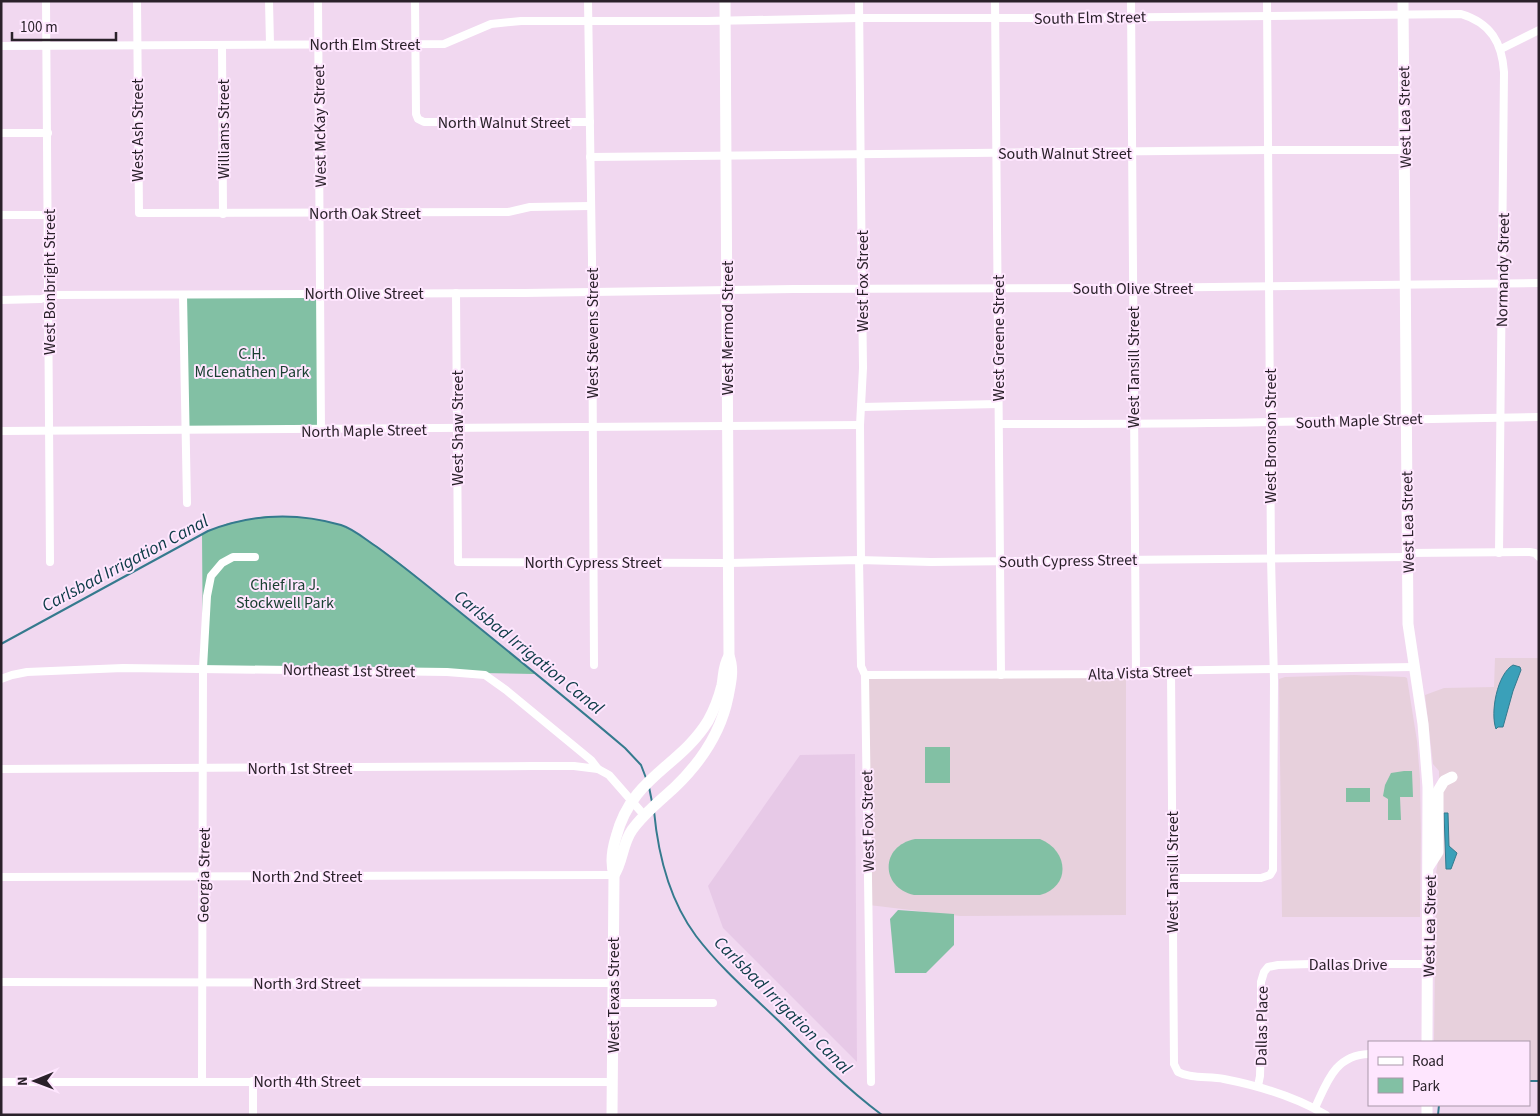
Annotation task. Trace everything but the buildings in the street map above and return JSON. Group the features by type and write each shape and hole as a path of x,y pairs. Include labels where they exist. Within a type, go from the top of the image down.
{"street":[{"name":"West Bonbright Street","path":"46,1 50,562"},
{"name":"West Ash Street","path":"137,1 139,213"},
{"path":"269,1 270,44"},
{"name":"West McKay Street","path":"318,1 321,430"},
{"path":"415,1 416,44"},
{"name":"West Stevens Street","path":"588,1 594,665"},
{"name":"West Mermod Street","path":"725,1 729,656"},
{"name":"West Fox Street","path":"859,1 862,288 862,407 860,425 861,666 866,675 871,1082"},
{"name":"West Greene Street","path":"995,1 1001,675"},
{"name":"West Tansill Street","path":"1131,1 1136,672"},
{"name":"West Bronson Street","path":"1173,878 1261,878 1270,875 1273,870 1267,1"},
{"name":"West Lea Street","path":"1403,1 1408,624 1423,724 1427,771 1429,866 1427,1041"},
{"name":"South Elm Street","path":"725,21 859,18 1454,14"},
{"name":"Normandy Street","path":"1454,14 1470,16 1484,25 1496,39 1503,56 1499,552"},
{"name":"North Elm Street","path":"1,46 444,44 500,22 725,21"},
{"path":"1501,48 1539,30"},
{"name":"North Walnut Street","path":"416,44 416,114 418,119 424,122 590,122"},
{"name":"Williams Street","path":"222,45 223,214"},
{"path":"1,133 48,133"},
{"name":"South Walnut Street","path":"726,156 1404,150"},
{"path":"590,158 726,156"},
{"name":"North Oak Street","path":"139,213 508,212 530,207 590,206"},
{"path":"1,215 48,215"},
{"name":"South Olive Street","path":"726,290 1133,288 1539,283"},
{"name":"North Olive Street","path":"1,300 41,299 54,295 726,290"},
{"name":"West Shaw Street","path":"456,293 458,562"},
{"path":"183,294 187,503"},
{"path":"862,407 998,404"},
{"name":"South Maple Street","path":"999,424 1270,422 1539,417"},
{"path":"728,427 860,425"},
{"name":"North Maple Street","path":"1,432 728,427"},
{"name":"South Cypress Street","path":"729,562 1271,558 1499,552 1530,552 1535,553 1539,557"},
{"name":"Georgia Street","path":"202,1081 204,876 203,668 208,596 211,576 227,560 233,557 254,557"},
{"name":"North Cypress Street","path":"458,562 729,562"},
{"name":"West Texas Street","path":"612,1115 614,875 611,868 614,842 620,823 633,797 654,775 691,742 708,721 718,697 724,665 729,656"},
{"name":"West Texas Street","path":"614,875 628,835 644,815 690,772 715,736 730,688 732,665 729,656"},
{"name":"Alta Vista Street","path":"866,675 1116,674 1171,671 1414,667"},
{"name":"Northeast 1st Street","path":"1,678 27,672 84,668 203,668 482,674 506,690 591,760 598,769 609,775 633,797 644,815"},
{"name":"West Tansill Street","path":"1171,671 1174,1064 1178,1072 1184,1075 1217,1078 1258,1086"},
{"name":"North 1st Street","path":"1,769 533,766 574,766 598,769"},
{"path":"1429,866 1438,852 1438,790 1444,782 1452,777"},
{"name":"North 2nd Street","path":"1,877 614,875"},
{"name":"Dallas Drive","path":"1268,967 1303,964 1428,964"},
{"name":"Dallas Place","path":"1258,1086 1262,1038 1261,982 1264,972 1268,967"},
{"name":"North 3rd Street","path":"1,982 613,983"},
{"path":"613,1003 713,1003"},
{"path":"1315,1108 1335,1069 1347,1060 1368,1054"},
{"path":"253,1081 253,1115"},
{"name":"North 4th Street","path":"1,1082 612,1082"},
{"path":"1258,1086 1315,1108 1326,1115"}],"shaded area":[{"path":"1495,658 1539,658 1539,1080 1530,1080 1530,1041 1434,1041 1436,873 1440,850 1439,771 1433,764 1425,695 1444,688 1494,687"},
{"path":"1126,674 1126,915 960,916 869,905 865,675"},
{"path":"1354,675 1407,678 1417,741 1420,779 1420,917 1282,917 1279,679 1285,677"},
{"path":"855,754 857,1062 723,928 708,886 800,755"}],"green space":[{"name":"C.H. McLenathen Park","path":"319,294 321,430 186,431 183,295"},
{"name":"Chief Ira J. Stockwell Park","path":"266,516 327,521 357,533 401,564 535,674 203,668 202,534 228,523"},
{"path":"925,747 950,747 950,783 925,783"},
{"path":"1412,771 1413,797 1400,797 1401,820 1388,820 1388,799 1383,796 1385,785 1391,773"},
{"path":"1346,788 1370,788 1370,802 1346,802"},
{"path":"915,839 1040,839 1049,844 1061,859 1061,876 1057,884 1040,895 914,895 903,891 895,884 890,876 889,867 890,858 895,850 904,843"},
{"path":"898,910 954,914 954,945 926,973 895,973 890,919"}],"water":[{"path":"1513,665 1520,667 1521,670 1503,727 1496,729 1494,714 1496,694 1507,670"},
{"path":"1444,813 1448,813 1449,846 1457,853 1451,869 1446,869"}],"waterway":[{"name":"Carlsbad Irrigation Canal","path":"1,644 208,531 224,525 257,518 290,517 324,521 341,525 355,532 424,583 625,748 641,765 646,778"},
{"name":"Carlsbad Irrigation Canal","path":"649,787 652,802"},
{"name":"Carlsbad Irrigation Canal","path":"654,811 662,860 672,892 679,908 696,936 727,971 819,1061 882,1115"},
{"path":"1530,1081 1539,1081"},
{"path":"1438,1115 1439,1106"}]}
